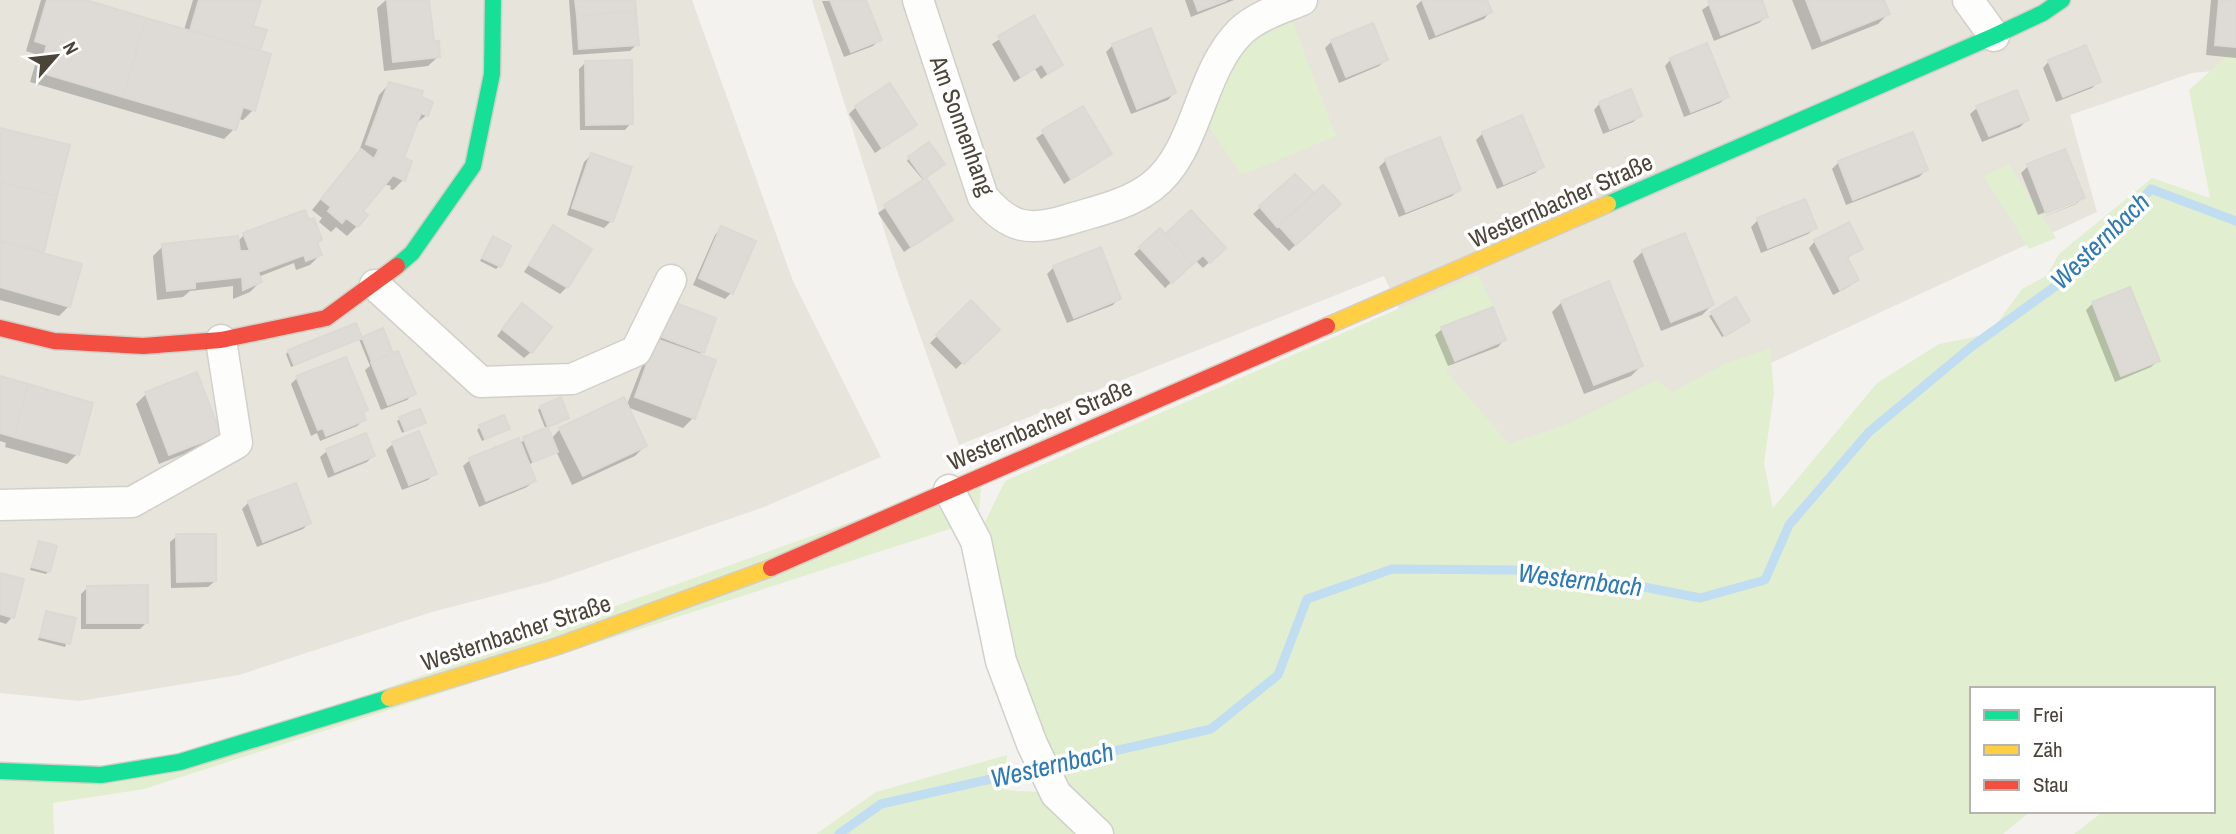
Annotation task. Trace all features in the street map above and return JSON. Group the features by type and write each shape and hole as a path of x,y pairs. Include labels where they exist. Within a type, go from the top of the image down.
{"street":[{"path":"0,328 54,341 143,346 221,340 326,318 376,285 412,253 473,166 492,74 493,0"},
{"name":"Am Sonnenhang","path":"918,0 983,197 997,214 1018,225 1042,228 1130,201 1153,186 1174,163 1223,53 1242,30 1274,11 1303,0"},
{"path":"1968,0 1994,36"},
{"name":"Westernbacher Straße","path":"0,771 101,775 180,762 571,641 738,582 1994,36 2043,13 2062,0"},
{"path":"376,285 481,382 572,379 636,351 671,280"},
{"path":"0,505 132,502 237,443 221,340"},
{"path":"949,490 976,541 1001,661 1032,744 1056,794 1098,834"}],"shaded area":[{"path":"0,0 692,0 793,281 881,457 764,507 548,582 432,612 239,675 80,701 0,693"},
{"path":"812,0 2236,0 2236,69 2192,73 2070,115 2097,212 1484,496 1384,276 959,445 896,268"}],"green space":[{"path":"1292,20 1336,136 1242,175 1208,126 1232,66 1253,41"},
{"path":"2236,56 2236,834 2074,834 2101,813 2215,813 2215,687 1970,687 1970,813 2029,813 2003,834 816,834 876,792 1007,755 1004,790 1055,793 962,525 144,789 53,803 54,834 0,834 0,771 180,762 982,475 977,538 1005,481 1478,274 1493,307 1441,327 1455,361 1446,371 1509,444 1572,422 1657,380 1672,392 1725,364 1770,348 1774,393 1764,463 1773,508 1877,383 1939,344 1989,334 2022,289 2046,276 2060,253 2152,178 2210,198 2189,90 2226,57"},
{"path":"2009,164 2056,238 2029,249 1984,176"}],"building":[{"path":"47,0 86,0 146,18 123,97 39,72 47,45 35,41"},
{"path":"199,0 261,0 253,26 267,30 260,51 190,30"},
{"path":"387,0 429,0 434,41 439,41 440,57 393,62"},
{"path":"575,0 635,0 636,11 577,16"},
{"path":"830,0 866,0 882,40 851,52"},
{"path":"1194,0 1227,0 1198,11"},
{"path":"1422,0 1487,0 1492,12 1436,35"},
{"path":"1762,0 1768,17 1721,35 1708,1"},
{"path":"1806,0 1884,0 1890,14 1822,41"},
{"path":"2219,0 2236,0 2236,47 2215,45"},
{"path":"636,11 639,45 579,49 577,16"},
{"path":"1034,15 1063,65 1048,74 1042,64 1021,77 998,36"},
{"path":"146,18 271,54 255,111 243,107 236,130 123,97"},
{"path":"1373,23 1388,60 1346,77 1331,40"},
{"path":"1151,28 1176,93 1137,109 1112,44"},
{"path":"1707,43 1729,97 1691,112 1670,58"},
{"path":"2086,45 2101,82 2063,97 2048,60"},
{"path":"632,60 633,124 586,125 585,61"},
{"path":"389,82 423,91 421,97 433,102 428,116 421,113 404,158 412,161 405,181 393,175 363,211 368,215 358,227 346,218 342,223 328,211 331,207 321,199 361,149 374,159 379,149 366,144"},
{"path":"890,83 917,125 882,148 855,106"},
{"path":"1631,89 1642,116 1610,129 1599,102"},
{"path":"2017,90 2029,120 1989,136 1976,106"},
{"path":"1083,106 1112,154 1071,179 1042,130"},
{"path":"1522,115 1544,167 1504,184 1482,132"},
{"path":"0,128 70,145 57,196 0,182"},
{"path":"1913,132 1928,170 1853,200 1838,161"},
{"path":"1440,137 1461,190 1406,212 1385,159"},
{"path":"929,142 945,164 924,179 908,157"},
{"path":"2065,149 2085,198 2046,213 2027,164"},
{"path":"591,153 632,167 613,222 572,208"},
{"path":"1295,174 1314,193 1277,227 1259,206"},
{"path":"926,178 953,220 911,247 884,205"},
{"path":"0,182 57,196 44,252 0,241"},
{"path":"1323,185 1341,204 1296,245 1279,226"},
{"path":"1805,199 1817,228 1768,248 1757,218"},
{"path":"305,210 309,220 314,218 322,240 317,242 322,255 306,261 304,255 258,272 262,282 243,290 242,277 195,282 195,288 167,291 162,244 238,236 240,251 250,251 243,233"},
{"path":"1191,210 1226,248 1210,263 1203,255 1193,264 1165,234"},
{"path":"1849,222 1863,249 1847,257 1859,280 1840,290 1814,240"},
{"path":"553,225 592,249 568,288 529,265"},
{"path":"721,226 756,241 733,294 699,278"},
{"path":"1160,228 1193,264 1172,283 1139,247"},
{"path":"1685,233 1714,305 1671,322 1642,250"},
{"path":"493,236 511,246 501,267 482,258"},
{"path":"0,241 82,264 70,307 0,287"},
{"path":"1101,247 1121,299 1074,318 1053,266"},
{"path":"1609,281 1643,366 1594,385 1561,301"},
{"path":"2130,287 2160,361 2121,376 2092,302"},
{"path":"1736,297 1750,321 1725,336 1711,312"},
{"path":"668,300 716,318 704,353 656,335"},
{"path":"971,300 1000,330 964,364 936,335"},
{"path":"522,303 552,327 532,353 502,329"},
{"path":"1493,307 1506,340 1455,361 1441,327"},
{"path":"356,323 362,338 294,365 288,350"},
{"path":"383,328 393,353 372,362 362,337"},
{"path":"656,339 716,360 695,419 635,397"},
{"path":"398,351 416,394 388,405 371,362"},
{"path":"346,357 368,410 363,412 366,420 326,436 323,428 318,430 296,376"},
{"path":"197,372 221,435 169,455 145,392"},
{"path":"0,376 28,384 14,437 0,433"},
{"path":"28,384 93,403 79,455 14,437"},
{"path":"561,397 569,418 548,427 540,406"},
{"path":"624,397 647,446 583,476 559,428"},
{"path":"420,409 426,423 405,431 399,417"},
{"path":"504,415 510,429 485,439 479,425"},
{"path":"548,427 558,452 533,462 523,437"},
{"path":"419,431 437,474 409,485 392,442"},
{"path":"366,433 375,456 335,472 326,449"},
{"path":"519,438 536,481 486,501 469,458"},
{"path":"296,483 311,523 263,542 248,501"},
{"path":"176,534 216,534 216,581 177,582"},
{"path":"39,541 57,546 50,572 32,567"},
{"path":"0,573 24,579 14,618 0,614"},
{"path":"148,585 148,623 87,623 87,586"},
{"path":"46,611 76,618 70,644 40,637"}],"waterway":[{"name":"Westernbach","path":"839,834 881,804 1211,729 1278,675 1307,599 1392,569 1515,570 1598,578 1700,598 1765,580 1789,525 1869,432 1971,347 2071,275 2151,189 2236,221"}],"traffic: fast":[{"path":"397,266 412,253 473,166 492,74 493,0"},
{"path":"1608,204 1994,36 2043,13 2062,0"},
{"path":"0,771 101,775 180,762 389,698"}],"traffic: slow":[{"path":"1327,326 1608,204"},
{"path":"389,698 558,646 771,568"}],"traffic: jam":[{"path":"0,328 54,341 143,346 221,340 326,318 397,266"},
{"path":"771,568 1327,326"}]}
